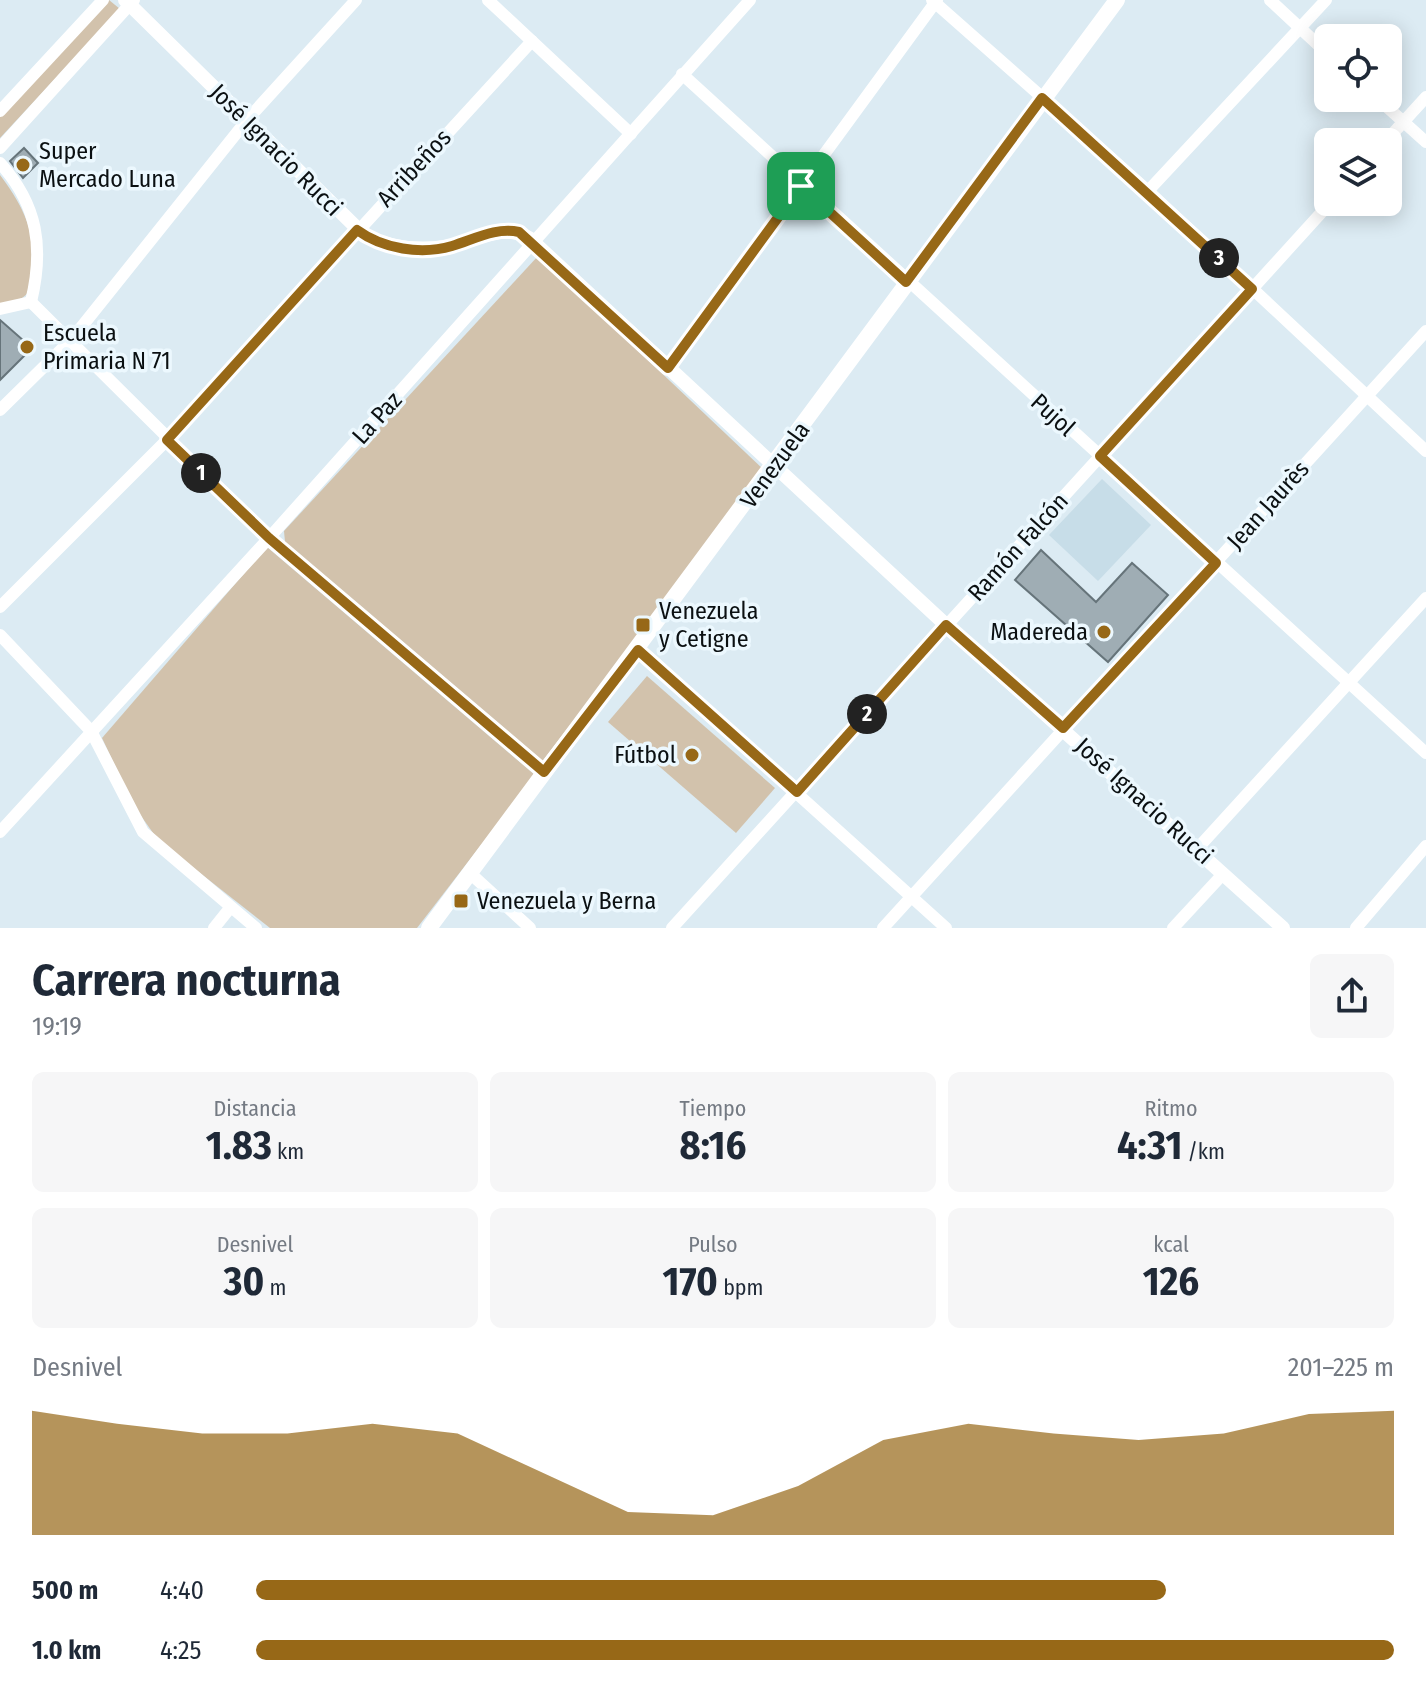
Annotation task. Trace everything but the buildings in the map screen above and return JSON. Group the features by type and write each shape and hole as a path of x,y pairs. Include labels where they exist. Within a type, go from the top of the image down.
{"main road":[{"name":"Venezuela","path":"429,928 1117,0"}],"street":[{"path":"0,111 103,0"},
{"path":"0,410 71,340 247,120 356,0"},
{"path":"488,0 631,134"},
{"name":"La Paz","path":"0,832 269,538 750,0"},
{"path":"1270,0 1314,41"},
{"path":"1148,191 1326,0"},
{"path":"0,148 129,1"},
{"name":"José Ignacio Rucci","path":"129,1 357,230 379,243 411,249 448,247 507,230 519,232 534,242 946,625 1283,928"},
{"path":"668,368 935,1 1148,191 1426,451"},
{"name":"Arribeños","path":"0,607 167,440 532,41"},
{"name":"Pujol","path":"682,74 906,282 1426,753"},
{"path":"1397,128 1426,97"},
{"path":"1393,112 1426,142"},
{"path":"0,163 23,193 38,234 39,271 31,302"},
{"name":"Ramón Falcón","path":"672,928 1318,216"},
{"path":"31,302 269,538 544,772"},
{"path":"0,309 31,302"},
{"name":"Jean Jaurès","path":"883,928 1426,331"},
{"path":"1197,849 1426,598"},
{"path":"0,635 91,731 143,832 256,928"},
{"path":"638,650 946,928"},
{"path":"1356,928 1426,846"},
{"path":"471,874 530,928"},
{"path":"1173,928 1223,874"},
{"path":"214,928 230,908"}],"shaded area":[{"path":"109,0 120,9 0,138 0,117"},
{"path":"0,175 27,221 33,259 26,295 0,305"},
{"path":"538,256 764,470 544,762 285,542 284,531"},
{"path":"1102,479 1151,525 1098,581 1049,535"},
{"path":"267,547 535,775 417,928 270,928 158,840 134,806 102,738"},
{"name":"Fútbol","path":"647,676 775,788 736,833 608,722"}],"place":[{"name":"Super Mercado Luna","path":"23,165"},
{"name":"Escuela Primaria N 71","path":"27,347"},
{"name":"Venezuela y Cetigne","path":"643,625"},
{"name":"Madereda","path":"1104,632"},
{"name":"Fútbol","path":"692,755"},
{"name":"Venezuela y Berna","path":"461,901"}],"route":[{"path":"1042,98 1148,191 1252,289 1100,456 1216,563 1063,728 946,625 797,792 638,650 544,772 269,538 167,440 357,230 379,243 411,249 448,247 497,231 519,232 534,242 668,368 801,186 906,282 1042,98"}]}
